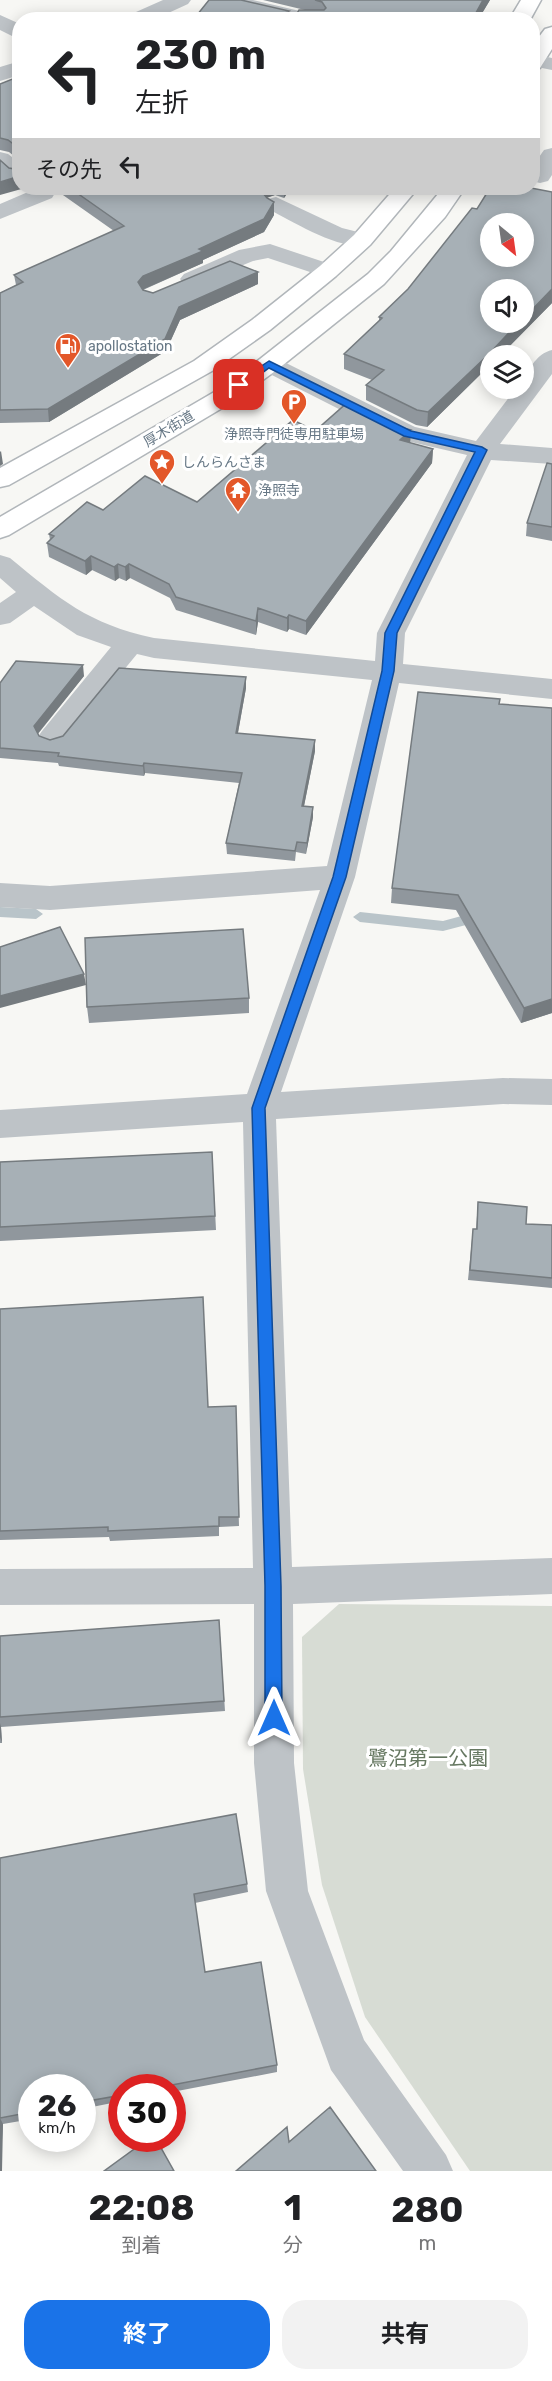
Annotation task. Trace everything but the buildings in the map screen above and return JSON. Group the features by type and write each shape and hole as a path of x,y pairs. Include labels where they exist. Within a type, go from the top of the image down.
{"highway":[{"path":"540,62 552,33"},
{"path":"0,479 202,366 261,325 328,271 362,240 401,195"},
{"name":"厚木街道","path":"0,529 225,396 269,364 376,279 414,239 449,195"}],"street":[{"path":"153,12 181,0"},
{"path":"226,0 279,12"},
{"path":"540,176 552,155"},
{"path":"0,212 39,195"},
{"path":"276,204 334,233 362,240"},
{"path":"174,287 246,255 270,251 328,271"},
{"path":"430,2171 347,2054 287,1891 274,1763 273,1586 258,1108 340,877 388,671 391,633 482,450 552,357"},
{"path":"269,364 407,433 482,450 552,456"},
{"path":"0,564 86,627 130,643 154,648 552,689"},
{"path":"0,616 36,592"},
{"path":"52,738 130,643"},
{"path":"0,895 50,898 340,877"},
{"path":"0,1124 503,1091 552,1092"},
{"path":"0,1587 273,1586 552,1576"}],"green space":[{"name":"鷺沼第一公園","path":"339,1604 552,1606 552,2171 470,2171 365,2017 322,1885 303,1769 302,1637"}],"waterway":[{"path":"0,912 36,914"},
{"path":"360,917 443,926 480,916"}],"place":[{"name":"apollostation","path":"68,369"},
{"name":"浄照寺門徒専用駐車場","path":"294,425"},
{"name":"しんらんさま","path":"162,485"},
{"name":"浄照寺","path":"238,513"}],"route":[{"path":"239,385 269,364 407,433 482,450 391,633 388,671 340,877 258,1108 273,1586 274,1718"}]}
